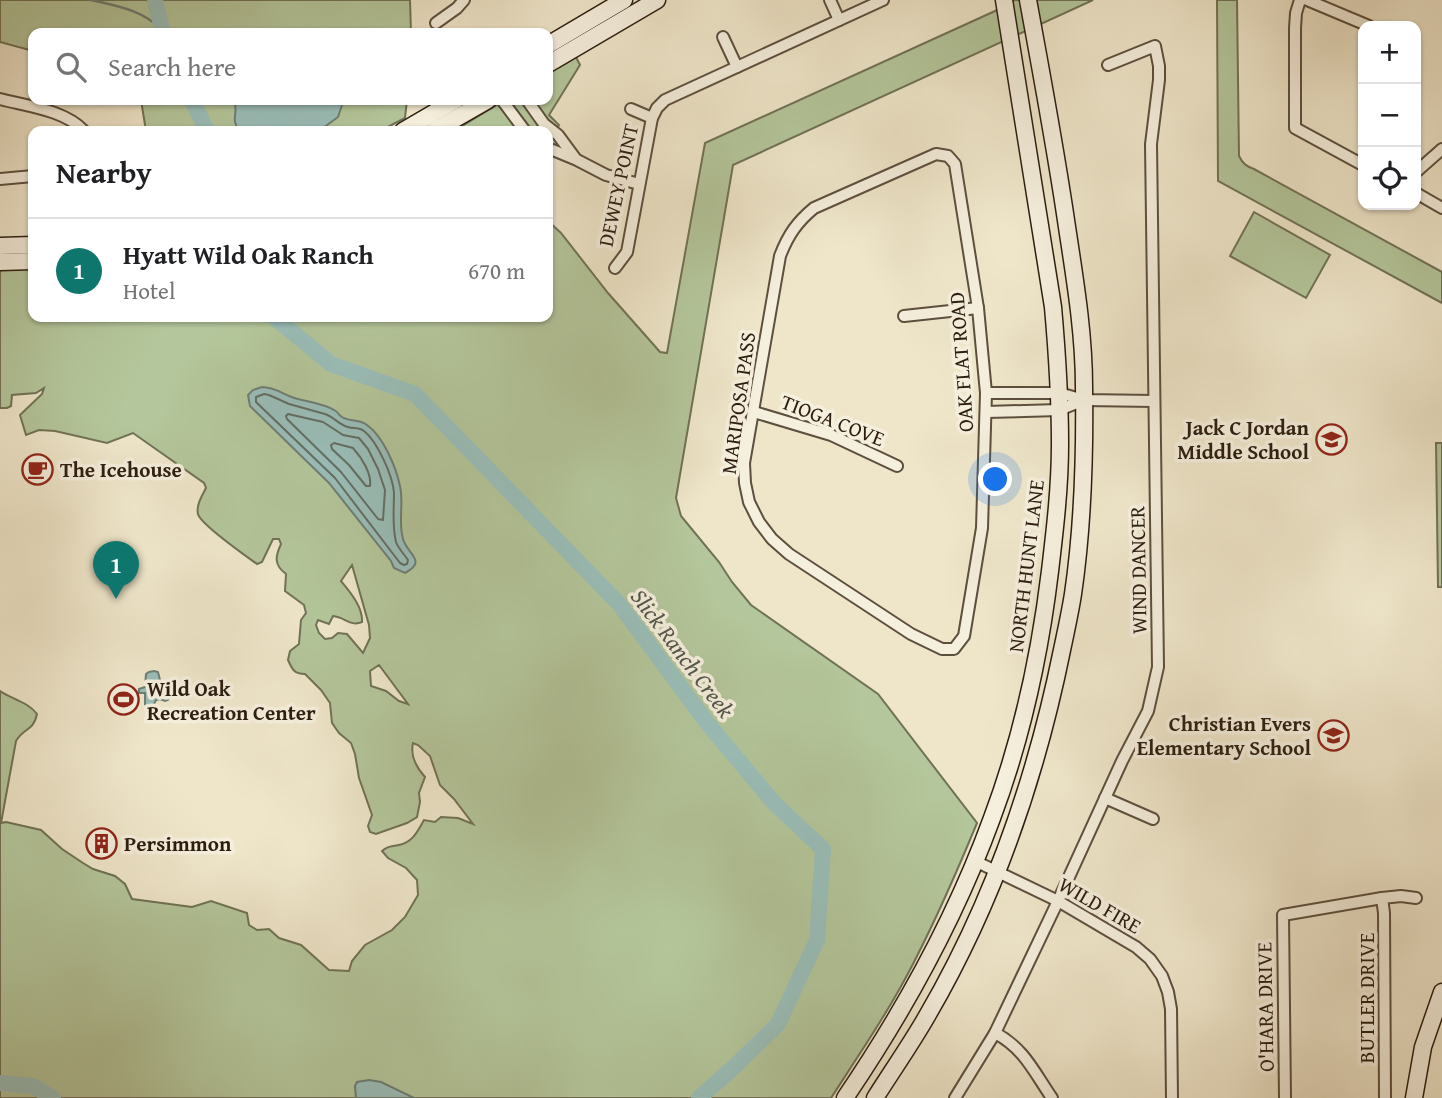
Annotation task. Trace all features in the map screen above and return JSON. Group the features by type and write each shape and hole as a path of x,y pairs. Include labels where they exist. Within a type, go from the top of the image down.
{"main road":[{"path":"553,43 624,0"},
{"path":"553,61 657,0"},
{"name":"NORTH HUNT LANE","path":"845,1098 915,986 975,861 1016,742 1033,677 1046,600 1056,525 1060,445 1053,307 1004,0"},
{"path":"858,1078 876,1095 928,1016 998,872 1042,739 1073,594 1080,522 1084,400 1082,350 1076,280 1028,0"},
{"path":"412,126 447,105"},
{"path":"443,126 479,105"},
{"path":"1032,168 1057,163"},
{"path":"0,246 28,244"},
{"path":"0,262 28,261"},
{"path":"1414,1098 1423,1047 1442,992"}],"street":[{"path":"436,23 464,0"},
{"path":"830,0 839,20"},
{"name":"DEWEY POINT","path":"615,268 627,252 652,118 665,100 883,0"},
{"path":"1300,0 1295,28 1295,128 1358,162"},
{"path":"1307,0 1358,21"},
{"path":"723,37 737,67"},
{"name":"WIND DANCER","path":"955,1098 995,1033 1148,711 1158,667 1151,144 1159,66 1154,46 1108,65"},
{"path":"0,99 63,116 80,126"},
{"path":"506,105 521,126"},
{"path":"530,105 540,126"},
{"path":"631,109 652,118"},
{"path":"553,133 558,135 577,160"},
{"path":"1421,168 1442,149"},
{"path":"553,150 606,175 639,184"},
{"name":"MARIPOSA PASS","path":"948,156 936,154 814,208 790,231 780,256 744,463 749,502 772,539 789,554 911,634 942,649 954,649"},
{"name":"OAK FLAT ROAD","path":"948,156 955,164 968,235 986,393 982,528 964,636 954,649"},
{"path":"0,179 28,176"},
{"path":"1421,196 1442,208"},
{"path":"904,316 978,308"},
{"path":"986,393 1059,393 1084,400 1154,401"},
{"path":"1016,393 1016,411"},
{"path":"986,412 1059,410 1084,400"},
{"name":"TIOGA COVE","path":"754,412 831,435 897,467"},
{"path":"1105,798 1153,819"},
{"name":"WILD FIRE","path":"975,861 1058,901 1136,947 1150,959 1162,976 1171,1009 1172,1098"},
{"path":"1382,898 1416,898"},
{"name":"O'HARA DRIVE","path":"1285,1098 1283,915 1382,898"},
{"name":"BUTLER DRIVE","path":"1382,898 1385,1098"},
{"path":"995,1033 1020,1050 1052,1098"}],"green space":[{"path":"0,0 410,0 411,28 28,28 28,50 0,42"},
{"path":"1015,0 1093,0 733,165 676,498 681,516 751,605 878,694 977,823 940,909 906,978 831,1098 0,1098 0,691 25,704 37,714 31,727 16,741 1,823 41,830 83,863 115,876 125,884 132,899 192,907 211,901 247,913 249,925 257,930 269,929 279,938 301,945 329,970 349,971 352,961 365,945 392,930 405,917 418,895 417,880 406,868 388,858 382,851 408,842 424,820 435,822 441,817 458,818 473,824 440,785 430,756 413,743 414,761 425,777 419,793 417,817 376,834 370,832 368,826 372,815 359,778 351,743 332,723 330,703 321,690 305,674 294,670 288,660 290,651 299,644 301,620 306,613 304,605 285,591 286,574 279,567 277,560 281,544 279,539 273,539 262,562 257,564 243,554 207,525 198,514 206,488 204,483 133,433 107,443 55,431 39,430 26,435 20,415 42,394 44,388 36,393 12,395 11,406 0,408 0,268 28,266 28,322 553,322 553,226 660,352 667,353 705,143","holes":["352,565 369,625 370,638 363,653 347,634 338,633 325,639 316,625 318,620 329,624 333,616 354,623 362,622 358,605 341,581","379,665 408,704 371,686 370,671"]},
{"path":"1217,0 1237,0 1239,156 1242,161 1442,272 1442,303 1218,181"},
{"path":"575,55 580,65 549,115 559,125 553,134 553,126 462,126 497,105 553,105 553,70"},
{"path":"142,105 406,105 405,118 390,126 145,126"},
{"path":"1254,212 1330,255 1306,298 1230,256"},
{"path":"1436,443 1442,443 1442,587 1438,587"}],"water":[{"path":"235,105 342,105 338,117 326,126 237,126"},
{"path":"262,387 330,408 345,419 364,423 378,436 388,452 398,478 403,539 416,561 412,569 405,573 394,568 329,483 250,406 248,395"},
{"path":"158,672 160,680 156,687 167,689 171,694 168,700 156,700 152,708 145,707 145,693 139,693 139,689 145,687 146,674"},
{"path":"357,1082 381,1082 414,1098 356,1098"}],"waterway":[{"path":"91,0 138,13 160,28"},
{"name":"Slick Ranch Creek","path":"155,0 162,28"},
{"name":"Slick Ranch Creek","path":"194,105 205,126"},
{"name":"Slick Ranch Creek","path":"280,322 331,364 415,394 619,604 708,724 774,803 823,849 817,940 778,1024 699,1098"},
{"path":"0,1083 33,1086 53,1098"}],"place":[{"name":"Jack C Jordan Middle School","path":"1332,439"},
{"name":"The Icehouse","path":"37,469"},
{"name":"Hyatt Wild Oak Ranch","path":"116,599"},
{"name":"Wild Oak Recreation Center","path":"124,700"},
{"name":"Christian Evers Elementary School","path":"1334,735"},
{"name":"Persimmon","path":"101,843"}]}
